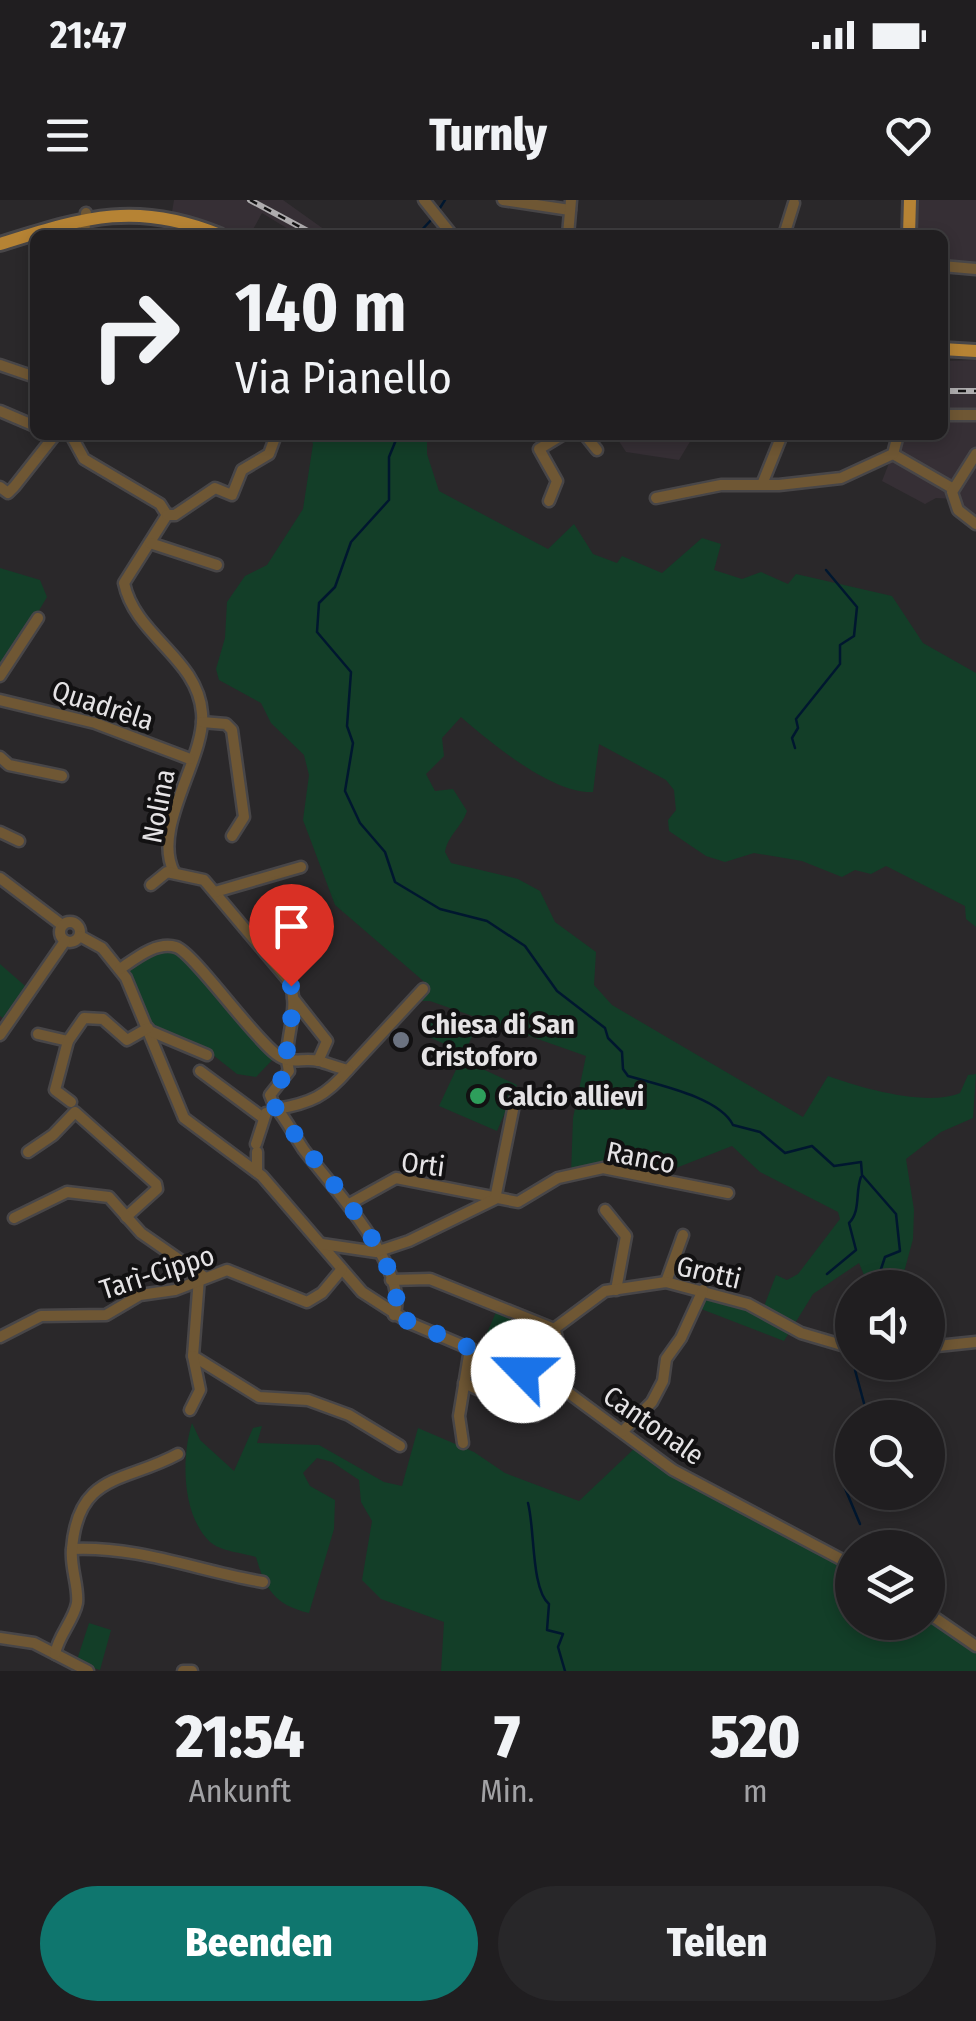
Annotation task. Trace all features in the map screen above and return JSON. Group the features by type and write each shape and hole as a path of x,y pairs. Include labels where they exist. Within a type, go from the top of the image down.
{"main road":[{"path":"910,200 910,230"},
{"path":"38,230 86,212 149,207 186,217 211,230"},
{"path":"1,244 30,233"},
{"path":"948,349 976,351"}],"street":[{"path":"424,200 447,230"},
{"path":"503,200 571,205 568,230"},
{"path":"786,230 794,204"},
{"path":"84,230 86,212"},
{"path":"948,267 976,269"},
{"path":"0,365 30,375"},
{"path":"0,411 30,424"},
{"path":"948,415 976,415"},
{"path":"0,487 8,493 52,440"},
{"path":"73,440 84,459 160,504 167,516"},
{"path":"167,516 175,515 215,488 232,495 242,470 269,454 274,440"},
{"path":"549,501 557,480 539,449 554,440"},
{"path":"589,440 597,450"},
{"path":"762,482 780,440"},
{"path":"894,454 897,440"},
{"path":"656,498 762,482 779,486 841,478 894,454"},
{"path":"894,454 952,488"},
{"path":"976,454 952,488 955,506 976,524"},
{"path":"167,516 150,543 217,565"},
{"name":"Nolina","path":"150,543 124,583 128,605 190,673 198,690 202,722 173,825 174,872"},
{"path":"0,676 38,618"},
{"name":"Quadrèla","path":"0,700 94,722 190,759"},
{"path":"202,722 226,724 232,730 244,817 232,836"},
{"path":"0,758 8,766 62,776"},
{"path":"0,832 19,841"},
{"path":"215,892 301,867"},
{"name":"Nolina","path":"151,885 174,872 204,880 289,981 293,998 327,1041 318,1060"},
{"path":"0,878 62,925 59,932 65,941"},
{"name":"Cantonale","path":"62,925 77,924 80,936 102,948 120,969 184,1118 258,1172 342,1269 394,1315 550,1382 680,1475 835,1556"},
{"path":"0,1035 5,1020 65,941 80,936"},
{"path":"120,969 153,949 170,946 182,950 241,1019 286,1060 318,1060 348,1070"},
{"path":"258,1172 256,1148 262,1117 275,1107 308,1104 327,1095 423,989"},
{"path":"293,998 286,1060 289,1071 270,1094 307,1154 351,1203 391,1280 398,1301 394,1315"},
{"path":"71,1102 55,1090 68,1042 84,1018 103,1019 127,1040 149,1030 206,1055"},
{"path":"38,1034 68,1042"},
{"path":"200,1070 262,1117"},
{"path":"320,1244 376,1252 409,1242 495,1199 515,1100"},
{"path":"28,1152 53,1135 74,1112 156,1184 157,1189 126,1217"},
{"name":"Ranco","path":"495,1199 528,1199 558,1178 603,1168 728,1193"},
{"name":"Orti","path":"351,1203 396,1178 495,1199"},
{"path":"14,1218 72,1191 112,1198 141,1233 201,1277 192,1356 200,1390 190,1410"},
{"path":"605,1210 626,1236 616,1290"},
{"path":"666,1282 684,1235"},
{"name":"Tarì-Cippo","path":"0,1337 26,1320 106,1315 140,1295 175,1290 201,1277 237,1272 292,1300 307,1302 322,1293 342,1269"},
{"path":"391,1280 416,1278 440,1282 554,1329 559,1339 550,1382"},
{"name":"Grotti","path":"554,1329 605,1292 666,1282 766,1312 802,1334 835,1343"},
{"path":"622,1432 652,1402 662,1381 666,1359 681,1338 703,1290"},
{"path":"945,1345 976,1342"},
{"path":"463,1443 460,1416 470,1349"},
{"path":"192,1356 260,1397 308,1400 349,1415 400,1446"},
{"path":"464,1383 536,1416"},
{"path":"55,1654 77,1602 72,1550 85,1498 114,1476 158,1467 178,1454"},
{"path":"72,1550 171,1557 216,1574 263,1582"},
{"path":"945,1625 976,1646"},
{"path":"0,1638 22,1640 88,1671"},
{"path":"182,1671 192,1671"}],"shaded area":[{"path":"174,200 283,200 325,230 290,230 262,213 253,230 210,230 172,212"},
{"path":"917,200 976,200 976,269 948,265 948,230 916,230"},
{"path":"976,360 976,409 948,412 948,361"},
{"path":"948,417 976,419 976,519 957,499 936,498 925,504 882,481 898,440 948,440"},
{"path":"618,440 691,440 679,460 626,452"}],"green space":[{"path":"312,440 427,440 427,454 439,491 548,549 574,524 593,554 617,563 622,556 662,573 702,538 721,544 714,570 742,579 761,572 788,584 796,574 892,596 923,643 976,673 976,927 966,919 965,906 886,866 871,874 855,870 842,877 802,861 754,853 725,862 706,856 669,831 668,820 676,810 674,790 666,780 599,744 593,792 577,790 559,785 523,765 461,717 442,738 444,756 426,774 435,791 453,789 467,811 445,852 451,863 518,879 540,891 555,922 596,952 594,985 612,1005 803,1117 828,1076 876,1090 930,1098 960,1093 968,1075 976,1074 973,1118 941,1132 906,1159 914,1210 913,1239 905,1270 862,1270 859,1263 849,1270 835,1270 835,1279 813,1294 784,1341 696,1307 702,1290 763,1309 776,1275 787,1280 798,1274 840,1219 838,1212 760,1172 732,1146 676,1168 668,1184 618,1170 571,1174 573,1118 586,1056 430,1001 419,1001 418,994 427,992 428,985 335,905 303,820 309,775 304,755 271,723 261,703 219,680 216,669 225,638 227,602 245,576 267,565 303,509"},
{"path":"0,568 40,580 47,597 0,676"},
{"path":"176,947 277,1055 256,1077 237,1074 213,1055 150,1031 120,969 143,954"},
{"path":"0,964 32,992 10,1023 0,1016"},
{"path":"430,1017 472,1036 465,1053 422,1034"},
{"name":"Calcio allievi","path":"461,1059 517,1085 497,1131 439,1106"},
{"path":"497,1310 530,1324 516,1358 482,1344"},
{"path":"192,1423 200,1440 234,1471 253,1428 262,1426 257,1443 319,1445 384,1482 402,1486 418,1428 474,1452 505,1473 579,1501 638,1445 667,1466 835,1556 835,1640 945,1640 945,1625 976,1646 976,1671 441,1671 444,1622 381,1599 362,1580 372,1521 361,1502 359,1480 332,1462 317,1458 303,1473 310,1486 335,1500 334,1529 309,1613 297,1610 273,1594 256,1557 220,1548 201,1531 186,1486"},
{"path":"89,1623 111,1630 100,1670 76,1663"}],"waterway":[{"path":"438,211 445,200"},
{"path":"422,230 433,218"},
{"path":"396,440 389,457 389,500 351,542 335,587 319,603 317,632 351,672 347,726 353,743 345,791 360,823 385,852 395,882 440,909 487,921 525,946 557,991 605,1028 608,1038 622,1052 623,1069 628,1076 702,1100 726,1115 733,1125 760,1132 785,1153 812,1146 834,1166 861,1162 862,1175 896,1214 900,1251 885,1257 881,1270"},
{"path":"795,748 792,738 798,728 796,719 840,664 840,645 854,636 857,607 826,570"},
{"path":"827,1274 856,1250 849,1223 855,1213 861,1177"},
{"path":"858,1380 863,1400"},
{"path":"528,1503 536,1572 549,1604 547,1630 563,1634 558,1647 565,1671"},
{"path":"854,1510 860,1524"}],"railway":[{"path":"250,200 306,230"},
{"path":"948,391 976,391"}],"place":[{"name":"Chiesa di San Cristoforo","path":"401,1040"},
{"name":"Calcio allievi","path":"478,1096"}],"route":[{"path":"291,986 293,998 285,1053 289,1071 270,1094 271,1100 307,1154 362,1218 398,1301 394,1315 523,1371"}]}
